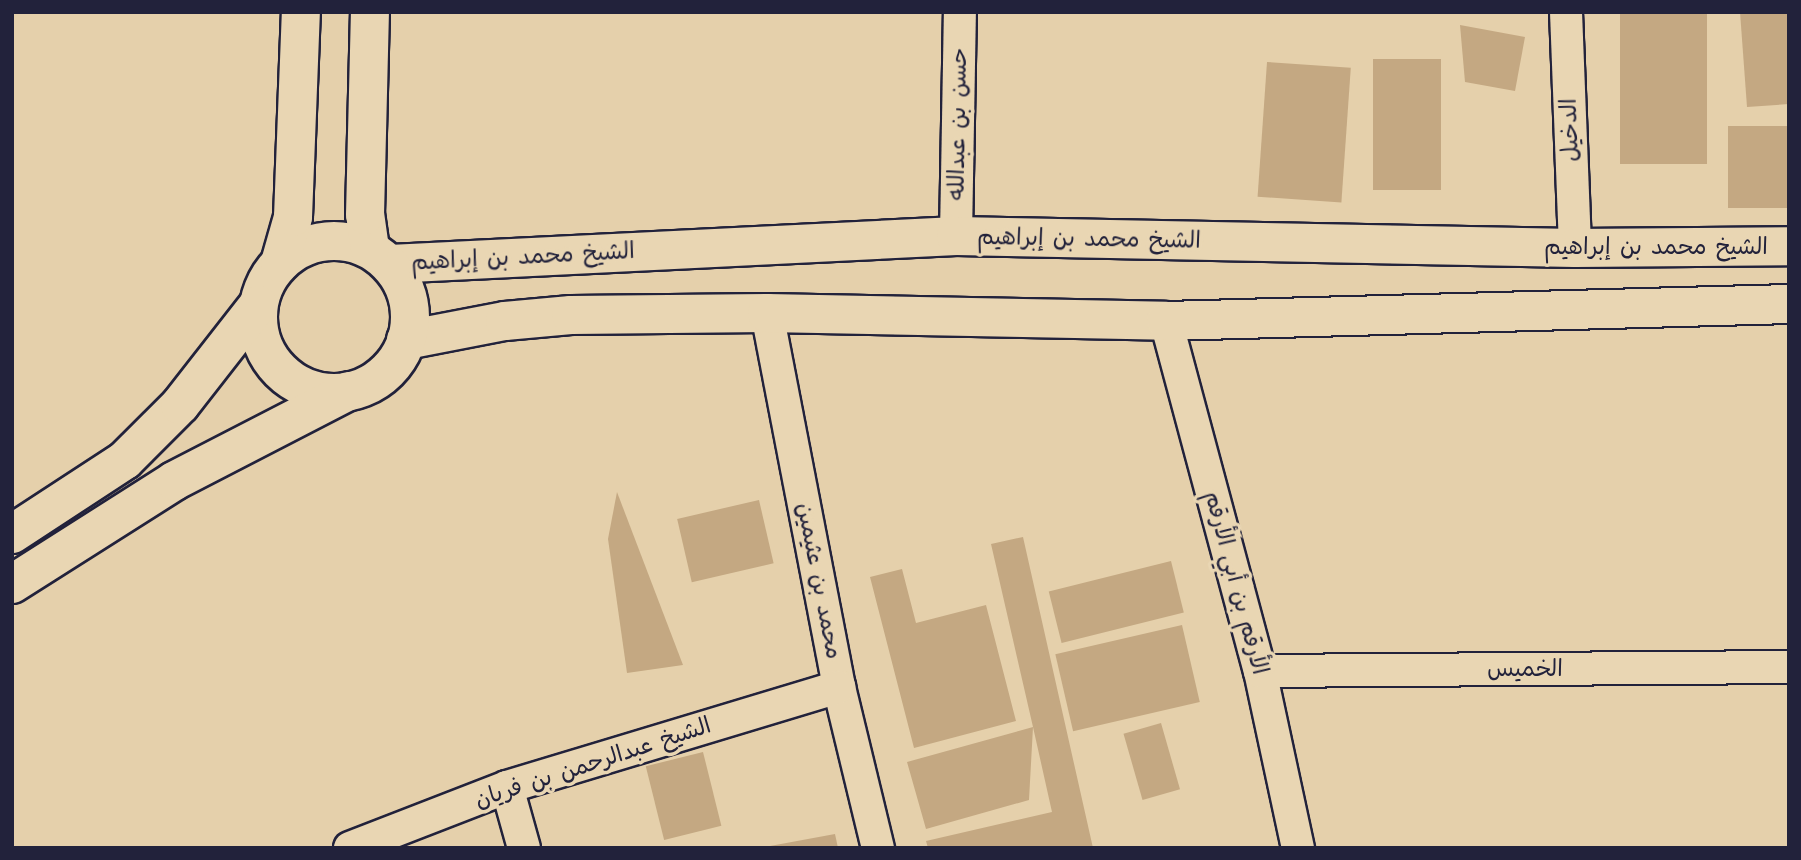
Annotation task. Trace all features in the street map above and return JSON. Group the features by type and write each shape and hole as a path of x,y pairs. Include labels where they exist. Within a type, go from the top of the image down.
{"street":[{"path":"280,263 293,217 300,12"},
{"path":"12,584 174,481 389,370 406,340 410,305 403,283 380,256 365,215 370,12"},
{"name":"حسن بن عبدالله","path":"956,236 960,12"},
{"name":"الدخيل","path":"1566,12 1575,248"},
{"name":"الشيخ محمد بن إبراهيم","path":"380,256 956,236 1575,248 1789,246"},
{"path":"12,534 125,460 180,405 258,305 266,282 280,263 300,248 323,241 347,241 380,256"},
{"path":"406,340 505,321 571,315 767,313 1166,321 1789,304"},
{"path":"258,305 258,330 266,352 281,372 300,386 324,393 348,391"},
{"name":"محمد بن عثيمين","path":"767,313 839,687 878,848"},
{"name":"الأرقم بن أبي الأرقم","path":"1166,321 1261,671 1298,848"},
{"name":"الخميس","path":"1261,671 1789,667"},
{"name":"الشيخ عبدالرحمن بن فريان","path":"351,848 507,786 839,687"},
{"path":"507,786 524,848"}],"building":[{"path":"1620,12 1707,12 1707,164 1620,164"},
{"path":"1740,12 1789,12 1789,104 1747,107"},
{"path":"1460,25 1525,37 1515,91 1465,82"},
{"path":"1373,59 1441,59 1441,190 1373,190"},
{"path":"1267,62 1351,68 1341,203 1258,197"},
{"path":"1728,126 1789,126 1789,208 1728,208"},
{"path":"617,492 683,665 627,673 608,539"},
{"path":"759,500 774,563 692,582 677,519"},
{"path":"1023,537 1093,848 928,848 926,841 1052,812 991,544"},
{"path":"1171,561 1184,612 1062,643 1049,591"},
{"path":"902,569 916,623 986,605 1016,721 914,748 870,577"},
{"path":"1182,625 1200,702 1073,731 1055,654"},
{"path":"1161,723 1180,789 1143,800 1124,734"},
{"path":"1033,727 1029,800 926,829 907,762"},
{"path":"703,752 721,826 664,840 646,766"},
{"path":"835,834 838,848 770,846"}]}
